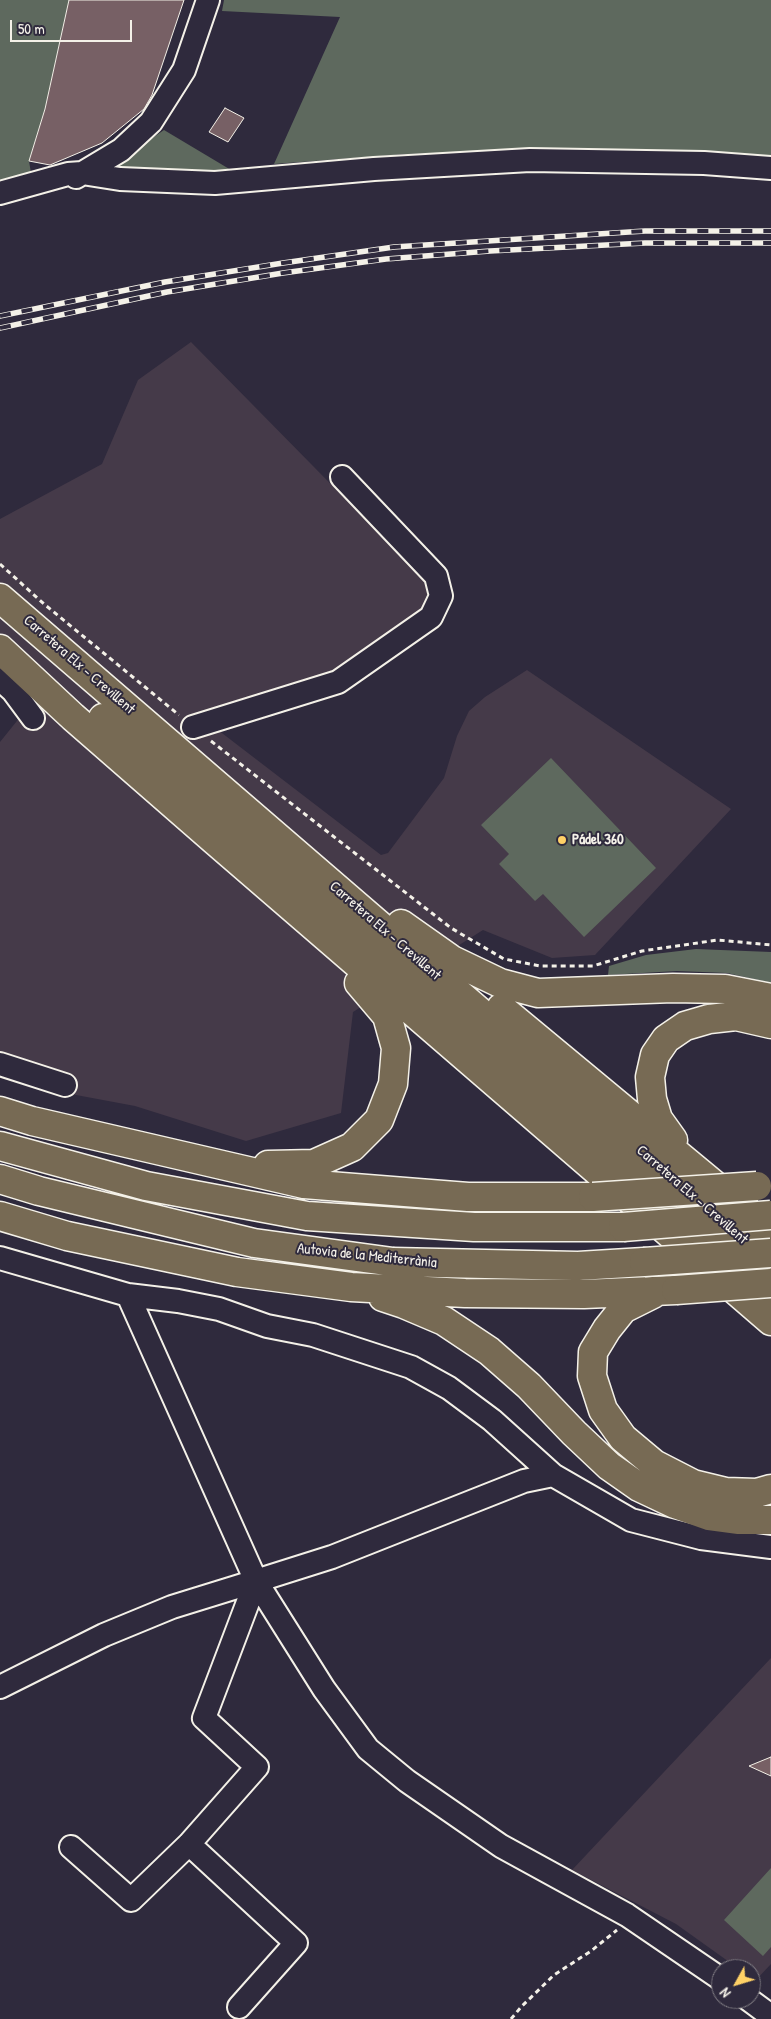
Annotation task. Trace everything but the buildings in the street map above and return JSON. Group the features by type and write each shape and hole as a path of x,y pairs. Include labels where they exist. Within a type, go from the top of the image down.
{"highway":[{"name":"Carretera Elx - Crevillent","path":"0,598 562,1085 771,1263"},
{"name":"Carretera Elx - Crevillent","path":"0,629 771,1293"},
{"path":"0,649 73,717 214,840 771,1321"},
{"path":"116,697 388,915 771,1232"},
{"path":"214,840 346,967 387,1016 396,1048 393,1084 379,1120 352,1147 314,1164 223,1166"},
{"path":"388,915 452,960 500,983 538,993 673,988 716,989 771,998"},
{"path":"715,1184 673,1141 658,1119 652,1100 650,1077 655,1055 666,1039 685,1026 709,1019 736,1016 771,1024"},
{"path":"0,1111 32,1121 304,1184 468,1196 593,1197 764,1185"},
{"path":"0,1146 146,1186 307,1216 400,1224 561,1228 623,1227 771,1215"},
{"name":"Autovia de la Mediterrània","path":"0,1179 48,1193 254,1243 383,1260 476,1265 578,1266 771,1253"},
{"path":"0,1216 67,1236 237,1272 351,1287 474,1293 584,1294 771,1283"},
{"path":"351,1287 404,1304 444,1321 489,1351 529,1386 574,1434 609,1466 639,1487 675,1504 709,1516 739,1520 771,1520"},
{"path":"667,1290 623,1309 607,1329 594,1352 592,1376 603,1410 624,1438 654,1464 693,1484 726,1492 758,1493 771,1489"}],"street":[{"path":"0,200 73,179 121,150 151,122 184,70 208,0"},
{"path":"73,179 120,179 215,184 374,169 530,160 704,163 771,168"},
{"path":"0,193 68,174 73,179 112,184 200,190 234,189 421,173 553,166 771,175"},
{"path":"193,727 338,682 431,616 442,596 436,576 342,477"},
{"path":"0,679 14,692 33,718"},
{"path":"0,1064 65,1086"},
{"path":"0,1258 128,1295 178,1301 219,1309 267,1326 314,1336 411,1367 449,1388 492,1420 553,1475 631,1520 701,1538 771,1547"},
{"path":"128,1295 256,1581 324,1689 368,1749 407,1781 501,1846 627,1915 711,1972"},
{"path":"0,1687 104,1635 172,1608 332,1557 524,1481 553,1475"},
{"path":"71,1847 131,1900 189,1844 257,1767 204,1718 256,1581"},
{"path":"189,1844 296,1943 239,2007"}],"path":[{"path":"0,564 52,610 193,727 451,928 504,959 540,966 593,966 642,951 718,940 771,945"},
{"path":"511,2019 554,1975 615,1933 627,1915"}],"shaded area":[{"path":"191,342 436,591 439,619 218,730 381,855 388,853 444,778 457,736 469,711 485,697 527,670 731,809 595,955 552,958 483,930 353,1012 341,1113 246,1141 135,1106 44,1089 0,1077 0,742 33,701 0,668 0,519 102,464 138,380"},
{"path":"771,1658 771,1964 761,1975 761,1959 725,1959 676,1924 572,1870"}],"green space":[{"path":"0,0 69,0 45,109 29,161 32,179 0,185"},
{"path":"224,0 771,0 771,158 522,151 407,154 274,164 340,17 222,11"},
{"path":"164,130 236,173 102,172"},
{"name":"Pádel 360","path":"551,758 656,868 584,937 543,894 535,901 499,864 509,854 481,825"},
{"path":"696,949 771,952 771,983 727,973 677,971 608,975 609,966 646,955"},
{"path":"771,1868 771,1947 763,1956 724,1920"}],"railway":[{"path":"0,316 165,282 394,247 645,231 771,231"},
{"path":"0,328 167,292 283,273 386,259 490,251 645,243 771,243"}],"place":[{"name":"Pádel 360","path":"562,840"}]}
